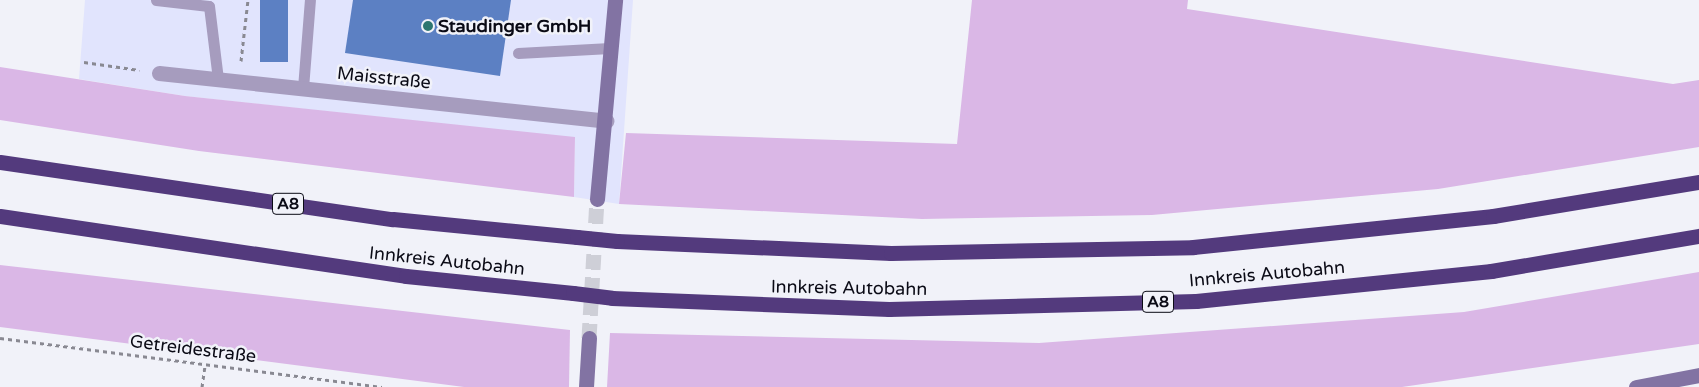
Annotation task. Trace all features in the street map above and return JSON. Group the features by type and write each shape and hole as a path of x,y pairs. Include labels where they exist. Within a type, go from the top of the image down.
{"highway":[{"name":"Innkreis Autobahn","path":"0,162 393,219 617,241 891,252 1193,247 1493,216 1699,182"},
{"name":"Innkreis Autobahn","path":"0,216 406,276 612,298 889,310 1196,301 1491,271 1699,236"}],"street":[{"path":"597,199 606,121 615,0"},
{"name":"Maisstraße","path":"159,73 606,121"},
{"path":"586,387 589,338"},
{"path":"1636,387 1699,375"}],"lane":[{"path":"156,0 209,6 218,79"},
{"path":"303,88 310,0"},
{"path":"518,52 610,48"}],"path":[{"path":"239,81 248,0"},
{"path":"84,62 159,73"},
{"name":"Getreidestraße","path":"0,338 382,387"},
{"path":"202,387 205,364"}],"shaded area":[{"path":"85,0 633,0 619,204 574,197 575,138 185,96 79,79"},
{"path":"972,0 1188,0 1187,9 1673,84 1699,80 1699,147 1438,189 1152,215 922,219 619,204 626,133 957,144"},
{"path":"0,67 185,96 575,137 574,197 199,151 0,120"},
{"path":"0,265 570,330 569,387 464,387 0,327"},
{"path":"1699,272 1699,344 1402,387 607,387 610,333 1039,343 1464,312"}],"building":[{"path":"260,0 288,0 288,62 260,62"},
{"name":"Staudinger GmbH","path":"353,0 511,0 500,76 345,53"}],"tunnel":[{"path":"589,338 597,199"}],"place":[{"name":"Staudinger GmbH","path":"428,26"}]}
